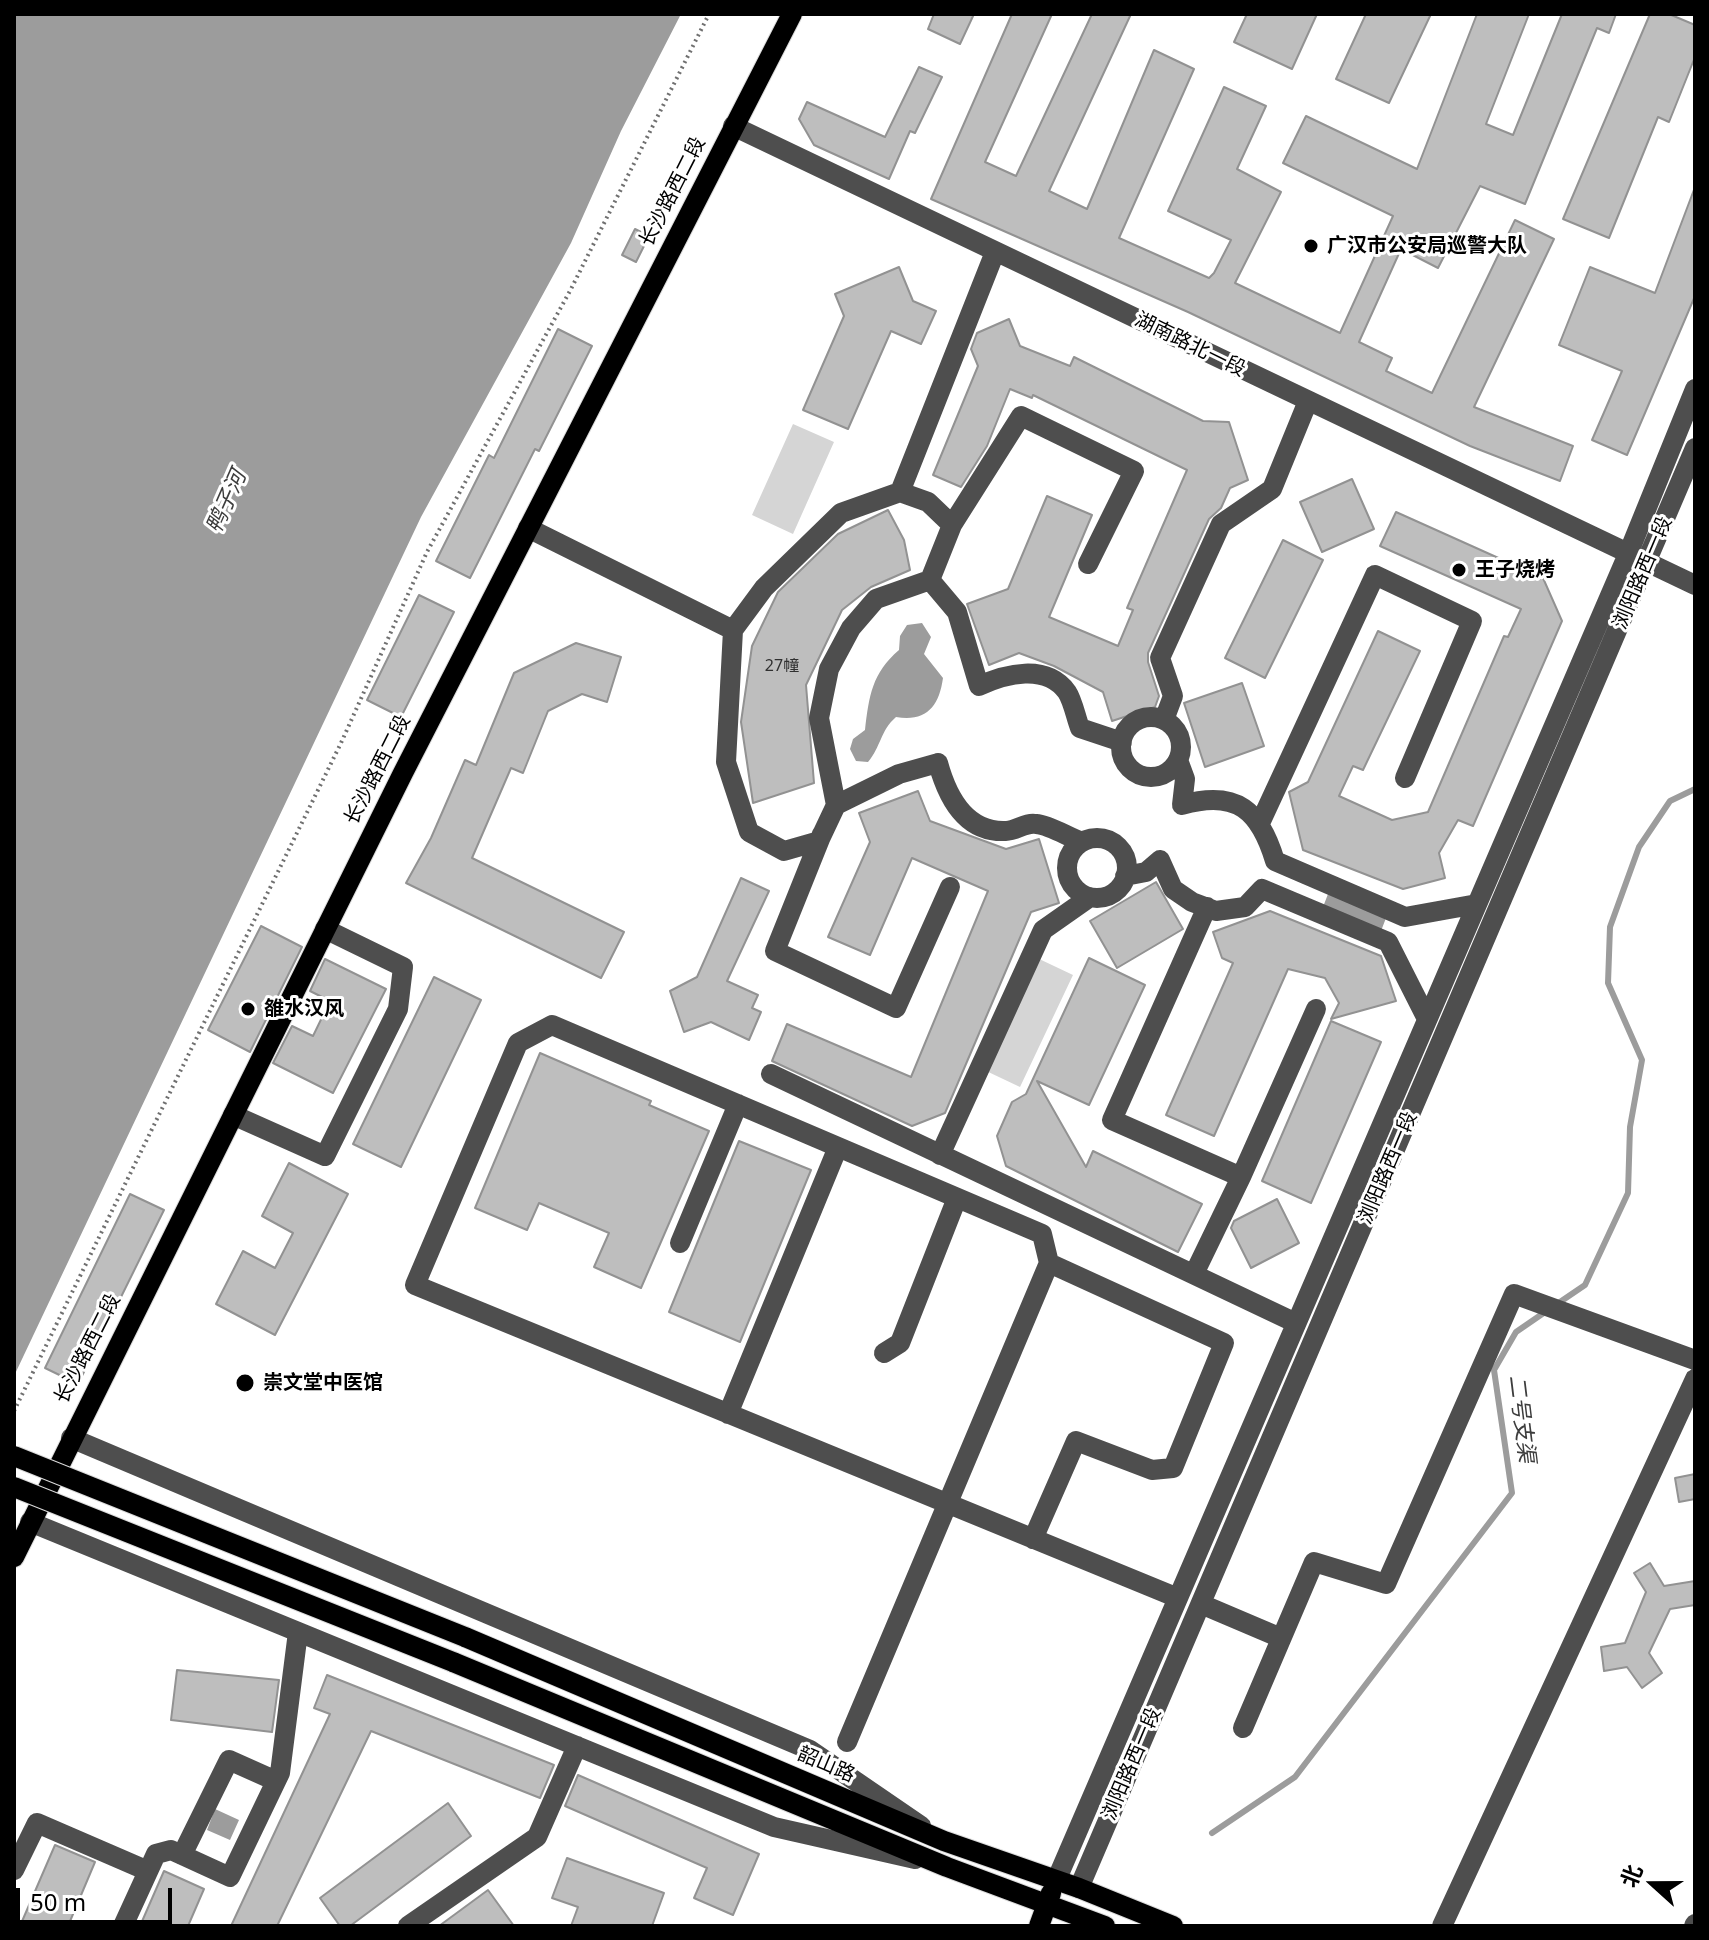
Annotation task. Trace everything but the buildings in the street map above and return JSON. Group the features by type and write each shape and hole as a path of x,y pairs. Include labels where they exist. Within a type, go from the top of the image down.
{"main road":[{"name":"长沙路西二段","path":"14,1557 325,929 792,14"},
{"name":"韶山路","path":"14,1456 465,1637 944,1841 1079,1888 1173,1926"},
{"path":"14,1487 453,1662 947,1867 1047,1904 1068,1919 1105,1926"},
{"path":"1039,1926 1056,1881"},
{"path":"1068,1919 1079,1888"}],"street":[{"name":"湖南路北一段","path":"733,126 1695,585"},
{"path":"900,492 995,252"},
{"path":"1056,1881 1628,554 1695,389"},
{"path":"1164,720 1173,696 1160,658 1221,524 1272,489 1308,401"},
{"path":"950,887 896,1008 775,951 836,805 819,718 829,669 851,628 876,599 930,580 952,525 1021,416 1134,471 1088,564"},
{"name":"浏阳路西一段","path":"1079,1888 1695,448"},
{"path":"819,841 784,851 749,832 726,762 733,630 764,588 841,513 900,492 928,502 952,525"},
{"path":"528,528 733,630"},
{"path":"1261,821 1375,575 1472,621 1405,778"},
{"path":"930,580 957,612 979,686 1006,674 1039,674 1066,691 1080,728 1122,742"},
{"path":"1178,760 1164,774 1144,776 1127,765 1122,742 1128,728 1145,718 1164,720 1177,733 1180,742 1178,760 1185,779 1182,805 1202,799 1226,802 1252,813 1261,821 1275,861 1405,917 1477,904"},
{"path":"836,805 899,774 938,763 945,789 960,813 981,826 1006,831 1034,823 1082,842 1100,839 1117,846 1126,863 1125,876 1118,889 1110,895 1090,897 1043,930 940,1155"},
{"path":"1082,842 1069,858 1067,868 1073,886 1090,897"},
{"path":"1125,876 1146,872 1160,860 1173,889 1216,911 1245,907 1262,889 1388,942 1427,1019"},
{"path":"1207,907 1112,1120 1241,1177"},
{"path":"233,1115 325,1156 398,1009 403,967 325,929"},
{"path":"1195,1272 1316,1009"},
{"path":"847,1742 948,1504 1049,1263 1042,1234 552,1025 518,1043 415,1285 728,1414 948,1504 1033,1539 1178,1598"},
{"path":"771,1074 1195,1272 1296,1323"},
{"path":"680,1243 738,1104"},
{"path":"728,1414 838,1147"},
{"path":"884,1353 900,1343 957,1198"},
{"path":"1033,1539 1076,1441 1152,1470 1173,1468 1224,1343 1049,1263"},
{"path":"1243,1728 1314,1562 1386,1584 1514,1294 1693,1355"},
{"path":"1442,1926 1695,1379"},
{"path":"71,1438 810,1750 944,1841"},
{"path":"30,1522 774,1827 947,1867"},
{"path":"1201,1604 1281,1638"},
{"path":"123,1926 156,1854 171,1850 230,1877 276,1781 298,1632"},
{"path":"408,1926 537,1837 577,1746"},
{"path":"182,1855 229,1760 276,1781"},
{"path":"14,1870 37,1823 148,1871"}],"path":[{"path":"14,1411 321,786 427,552 571,289 709,14"}],"shaded area":[{"path":"793,424 834,442 793,534 752,515"},
{"path":"1035,957 1073,975 1020,1087 982,1069"}],"water":[{"name":"鸭子河","path":"14,14 681,14 621,131 571,243 421,517 14,1376"},
{"path":"922,623 931,637 924,654 943,678 938,697 923,715 896,717 868,762 856,761 850,749 853,739 865,730 870,696 877,676 899,650 900,636 907,625"},
{"path":"1328,894 1386,918 1381,931 1323,907"},
{"path":"215,1809 239,1820 230,1840 207,1830"}],"waterway":[{"name":"二号支渠","path":"1557,1304 1585,1285 1628,1193 1630,1127 1642,1060 1608,983 1610,927 1639,847 1670,801 1695,789"},
{"name":"二号支渠","path":"1212,1833 1295,1777 1512,1493 1494,1370 1516,1332 1548,1310"}],"place":[{"name":"广汉市公安局巡警大队","path":"1311,246"},
{"name":"王子烧烤","path":"1459,570"},
{"name":"雒水汉风","path":"248,1009"},
{"name":"崇文堂中医馆","path":"245,1383"}]}
